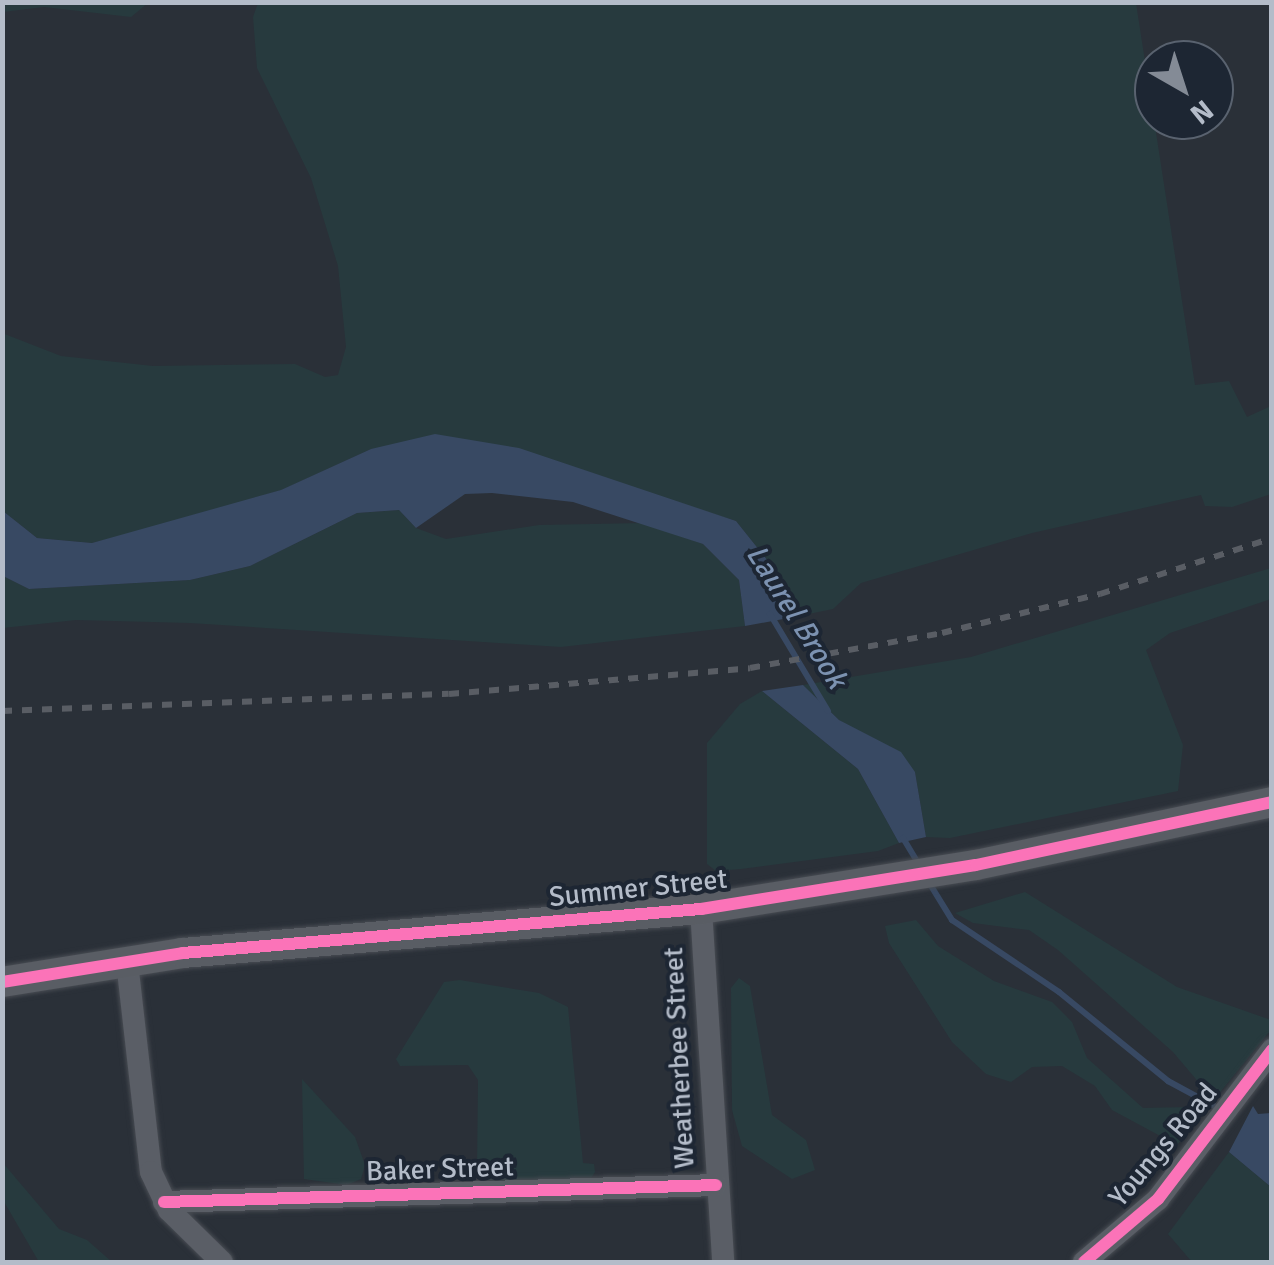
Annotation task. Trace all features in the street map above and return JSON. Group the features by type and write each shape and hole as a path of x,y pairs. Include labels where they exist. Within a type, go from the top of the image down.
{"main road":[{"name":"Summer Street","path":"2,982 128,962 700,909 877,883 1272,802"}],"street":[{"name":"Weatherbee Street","path":"700,909 723,1262"},
{"path":"128,962 144,1136 164,1202 222,1262"},
{"name":"Youngs Road","path":"1089,1260 1150,1208 1272,1050"},
{"name":"Baker Street","path":"164,1202 716,1185"}],"green space":[{"path":"2,3 148,3 131,17 44,7 3,12"},
{"path":"258,3 1136,3 1142,40 1134,40 1134,140 1157,140 1195,385 1229,381 1247,417 1271,406 1271,494 1232,507 1205,506 1201,495 1032,533 861,583 833,609 794,617 772,566 736,521 669,500 371,449 282,490 161,526 92,543 37,538 3,511 2,333 61,356 153,366 295,364 325,377 338,375 346,347 338,266 311,178 257,68 253,17"},
{"path":"399,510 416,528 446,539 539,525 644,523 703,544 739,580 745,626 561,647 190,623 76,620 3,628 3,576 29,589 190,580 250,566 357,513"},
{"path":"1271,568 1271,599 1170,633 1146,650 1183,745 1178,791 950,838 926,837 915,772 839,720 803,685 971,657"},
{"path":"762,691 858,769 899,843 878,851 741,869 716,871 707,864 707,743 740,704"},
{"path":"1025,892 1177,987 1271,1020 1270,1031 1217,1096 1206,1091 1173,1052 1058,950 1029,930 973,923 955,913"},
{"path":"916,920 938,946 994,981 1052,1002 1072,1022 1087,1058 1143,1108 1190,1107 1198,1118 1177,1145 1112,1110 1095,1086 1062,1066 1032,1067 1011,1082 986,1074 952,1042 889,943 885,926"},
{"path":"739,978 750,986 772,1115 806,1140 815,1170 792,1179 742,1146 732,1110 731,988"},
{"path":"460,980 539,993 568,1007 583,1163 594,1164 590,1180 483,1180 477,1169 478,1080 468,1065 400,1066 396,1059 444,982"},
{"path":"302,1079 355,1137 365,1165 361,1179 347,1185 304,1179"},
{"path":"1229,1152 1271,1187 1271,1262 1192,1262 1168,1234"},
{"path":"3,1163 59,1229 87,1240 112,1262 39,1262 3,1200"}],"water":[{"path":"435,434 519,448 736,521 772,566 794,617 745,626 739,580 703,544 573,502 492,493 465,494 416,528 399,510 357,513 250,566 190,580 29,589 3,576 3,511 37,538 92,543 281,490 371,449"},
{"path":"803,685 839,720 901,752 915,772 926,837 899,843 858,769 762,691"},
{"path":"1253,1106 1258,1114 1271,1113 1271,1187 1229,1152"}],"waterway":[{"name":"Laurel Brook","path":"770,614 828,711"},
{"name":"Laurel Brook","path":"903,838 920,866"},
{"name":"Laurel Brook","path":"928,881 952,920 1059,992 1168,1081 1218,1108"}],"railway":[{"path":"2,711 449,694 750,668 942,633 1100,594 1272,538"}],"cycle path":[{"path":"2,982 183,953 701,909 976,865 1272,802"},
{"path":"1084,1262 1158,1199 1272,1050"},
{"path":"164,1202 716,1185"}]}
